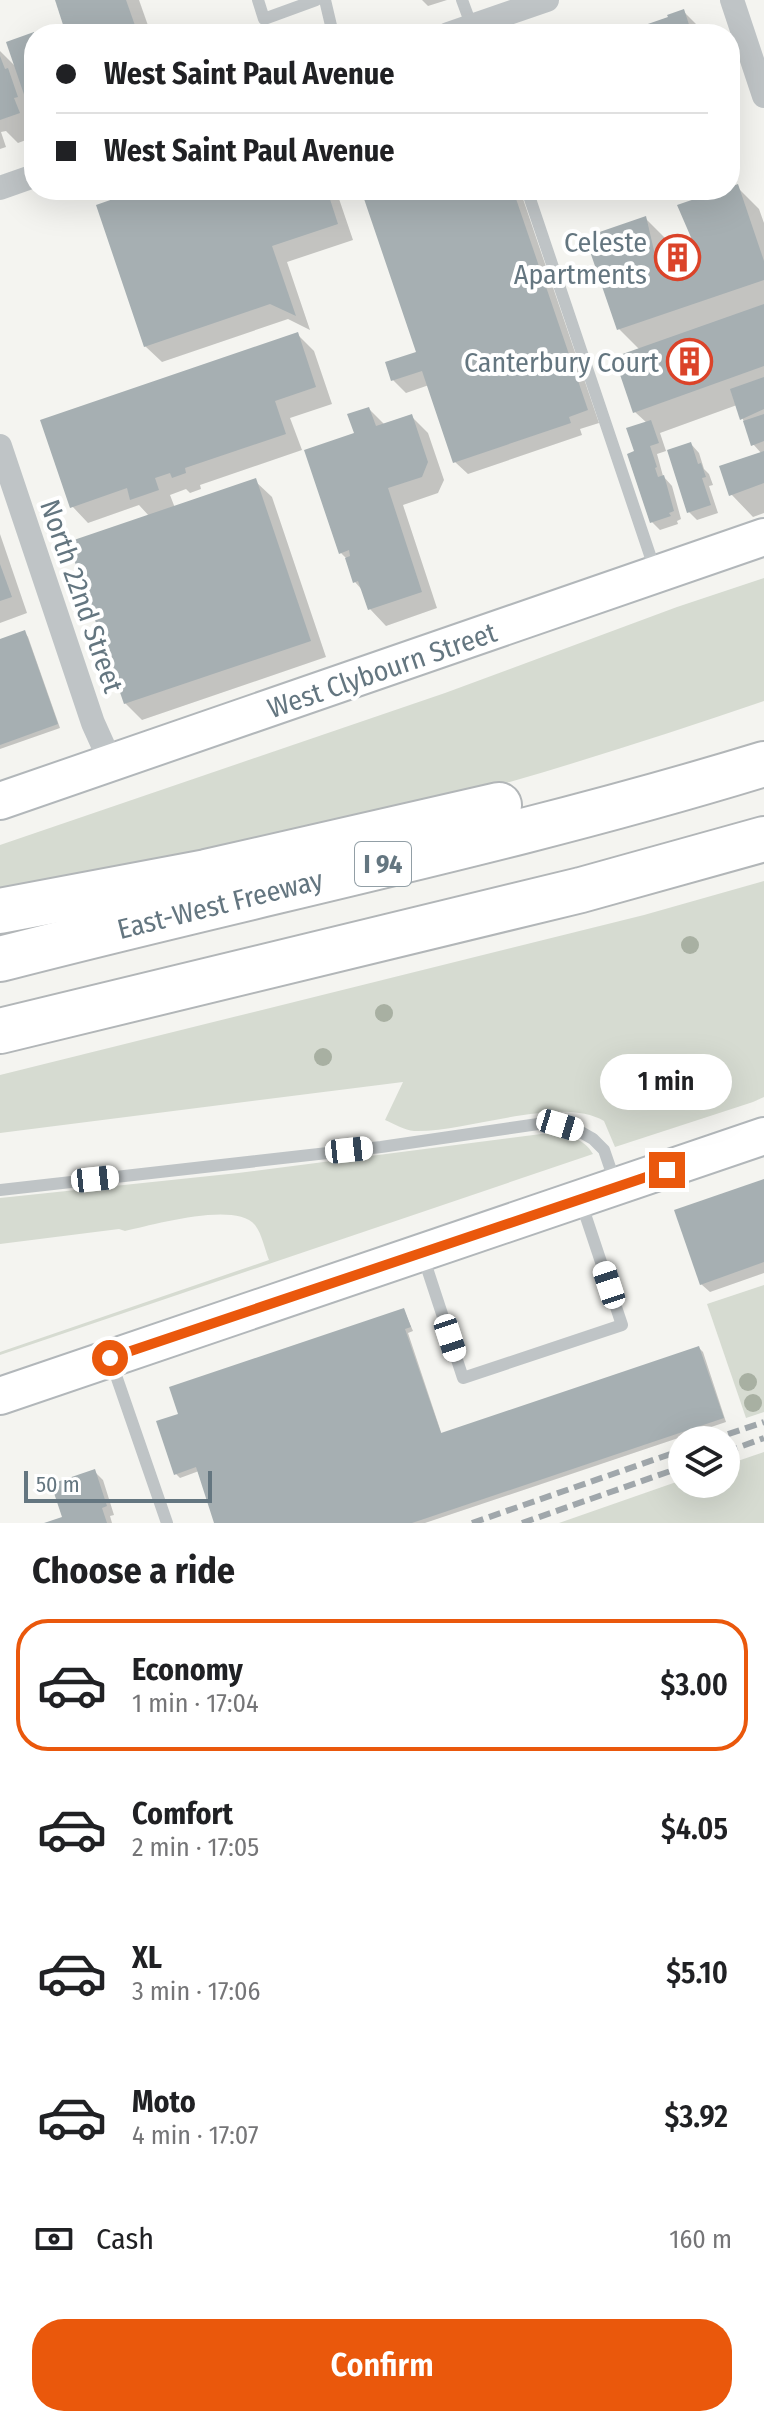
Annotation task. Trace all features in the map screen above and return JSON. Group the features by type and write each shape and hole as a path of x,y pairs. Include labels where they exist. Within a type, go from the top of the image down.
{"highway":[{"path":"0,911 206,872 531,797 764,749"},
{"name":"East-West Freeway","path":"0,959 483,840 692,786 764,764"},
{"path":"0,1031 581,890 764,839"},
{"path":"0,1057 343,949"}],"street":[{"path":"488,24 547,0"},
{"path":"732,0 764,96"},
{"path":"0,188 24,180"},
{"name":"North 22nd Street","path":"0,446 93,723 111,763"},
{"name":"West Clybourn Street","path":"0,801 764,537"},
{"path":"0,1396 764,1136"}],"lane":[{"path":"258,0 264,19 316,0"},
{"path":"325,0 331,24"},
{"path":"462,0 471,24"},
{"path":"530,200 657,575"},
{"path":"0,1190 381,1147 545,1123 579,1131 593,1139 604,1150 616,1187"},
{"path":"422,1253 463,1378 622,1325 580,1199"},
{"path":"110,1358 167,1523"}],"shaded area":[{"path":"764,578 764,701 536,774 362,821 0,890 0,845 445,693"},
{"path":"764,881 764,1097 753,1102 615,1147 604,1121 585,1114 563,1112 538,1113 435,1130 407,1129 385,1120 403,1082 0,1133 0,1075 644,915"},
{"path":"549,1133 580,1141 593,1154 0,1355 0,1352 269,1260 255,1225 245,1218 230,1215 173,1220 125,1231 119,1229 0,1244 0,1198 238,1173"},
{"path":"764,1285 764,1412 746,1418 707,1304"},
{"path":"764,1452 764,1523 559,1523 668,1485 668,1498 740,1498 740,1460"}],"building":[{"path":"55,0 126,0 134,24 63,24"},
{"path":"684,9 689,24 648,24"},
{"path":"24,36 24,94 6,42"},
{"path":"0,56 5,69 8,68 20,113 0,120"},
{"name":"Celeste Apartments","path":"740,190 764,261 764,280 617,330 585,237 646,216 655,255 693,242 677,205 692,200 740,200"},
{"path":"110,200 330,200 338,224 272,246 296,316 270,304 144,347 96,205"},
{"path":"364,200 516,200 588,410 569,417 571,423 453,463 422,371 391,381 385,362 416,352"},
{"name":"Canterbury Court","path":"764,304 764,366 633,413 614,357"},
{"path":"298,332 316,387 275,401 286,434 185,468 186,473 172,478 170,473 155,478 159,490 130,500 127,488 70,508 40,420"},
{"path":"764,377 764,409 740,420 730,389"},
{"path":"369,407 376,426 412,414 428,462 422,477 388,488 422,592 368,610 358,581 353,583 345,558 350,556 349,550 339,554 304,450 354,433 347,414"},
{"path":"764,414 764,441 751,446 743,421"},
{"path":"651,420 659,443 650,446 655,468 658,477 664,475 674,511 669,513 671,516 650,523 627,454 634,451 626,428"},
{"path":"691,442 706,477 702,478 711,505 687,513 667,450"},
{"path":"764,451 764,483 729,496 719,466"},
{"path":"256,478 311,641 124,704 68,542"},
{"path":"0,564 12,597 0,601"},
{"path":"25,630 58,724 0,745 0,639"},
{"path":"764,1179 764,1262 700,1285 674,1210"},
{"path":"404,1308 411,1327 405,1329 441,1433 699,1346 724,1418 700,1426 668,1426 668,1437 412,1523 214,1523 196,1467 174,1475 156,1421 178,1414 169,1387"},
{"path":"95,1469 107,1506 102,1508 107,1523 44,1523 62,1517 51,1484"}],"railway":[{"path":"740,1430 764,1422"},
{"path":"740,1447 764,1438"},
{"path":"472,1523 668,1455"},
{"path":"522,1523 668,1472"}],"place":[{"name":"Celeste Apartments","path":"678,258"},
{"name":"Canterbury Court","path":"690,362"}],"route":[{"path":"110,1358 667,1170"}]}
